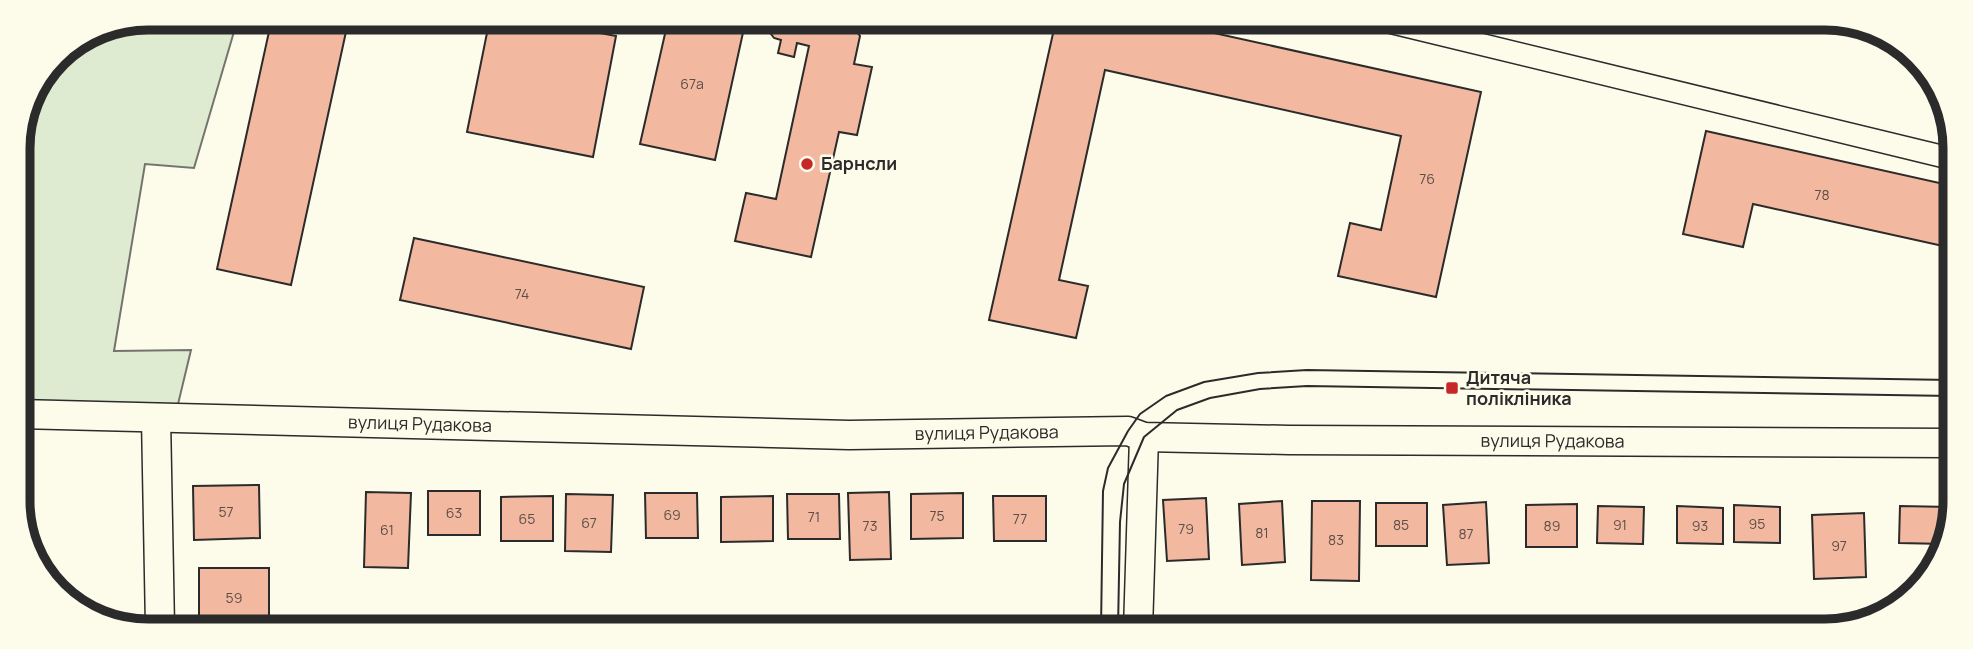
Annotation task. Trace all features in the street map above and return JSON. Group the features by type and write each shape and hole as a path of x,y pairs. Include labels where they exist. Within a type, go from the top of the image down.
{"street":[{"path":"1422,30 1943,157"},
{"name":"вулиця Рудакова","path":"30,414 849,435 1128,431 1144,437 1303,440 1943,443"},
{"path":"156,418 160,619"},
{"path":"1138,619 1144,437"}],"green space":[{"path":"234,30 194,168 145,164 114,351 191,350 173,425 30,422 30,140 34,117 54,76 70,59 89,46 110,36 132,31"}],"building":[{"path":"269,30 346,30 291,285 217,269"},
{"path":"488,30 585,30 616,36 593,157 467,132"},
{"path":"666,30 744,30 715,160 640,144"},
{"name":"Барнсли","path":"768,30 855,30 860,36 854,64 872,67 857,135 839,132 811,257 735,241 746,193 776,199 809,46 797,43 794,57 778,53 781,40 774,38"},
{"path":"1054,30 1200,30 1481,92 1436,297 1338,276 1350,223 1381,230 1401,136 1105,70 1059,280 1088,286 1076,338 989,320"},
{"path":"1706,131 1943,184 1943,246 1753,204 1743,247 1683,234"},
{"path":"414,238 644,287 631,349 400,300"},
{"path":"259,485 260,538 194,540 193,486"},
{"path":"428,491 480,491 480,535 428,535"},
{"path":"366,492 411,493 408,568 364,567"},
{"path":"889,492 891,559 850,560 848,493"},
{"path":"645,493 697,493 698,538 646,538"},
{"path":"963,493 963,538 911,539 911,494"},
{"path":"566,494 613,495 611,552 565,551"},
{"path":"787,494 839,494 840,539 788,539"},
{"path":"553,496 553,541 501,541 501,497"},
{"path":"773,496 773,541 721,542 721,497"},
{"path":"993,496 1046,496 1046,541 994,541"},
{"path":"1206,498 1209,559 1167,561 1163,500"},
{"path":"1282,501 1285,562 1242,565 1239,504"},
{"path":"1312,501 1360,501 1359,581 1311,580"},
{"path":"1486,502 1489,563 1447,565 1443,505"},
{"path":"1376,503 1427,503 1427,546 1376,546"},
{"path":"1577,504 1577,547 1526,547 1526,505"},
{"path":"1734,505 1780,507 1780,543 1734,542"},
{"path":"1598,506 1644,507 1643,544 1597,543"},
{"path":"1677,506 1723,508 1723,544 1677,543"},
{"path":"1900,506 1943,507 1935,544 1899,543"},
{"path":"1864,513 1866,577 1814,579 1812,515"},
{"path":"199,568 269,568 269,619 199,619"}],"tram line":[{"path":"1101,619 1103,491 1108,468 1140,414 1166,396 1204,382 1258,373 1307,370 1943,380"},
{"path":"1118,619 1120,522 1124,484 1144,437 1177,410 1210,398 1260,389 1307,386 1943,396"}],"place":[{"name":"Барнсли","path":"807,164"},
{"name":"Дитяча полікліника","path":"1452,388"}]}
